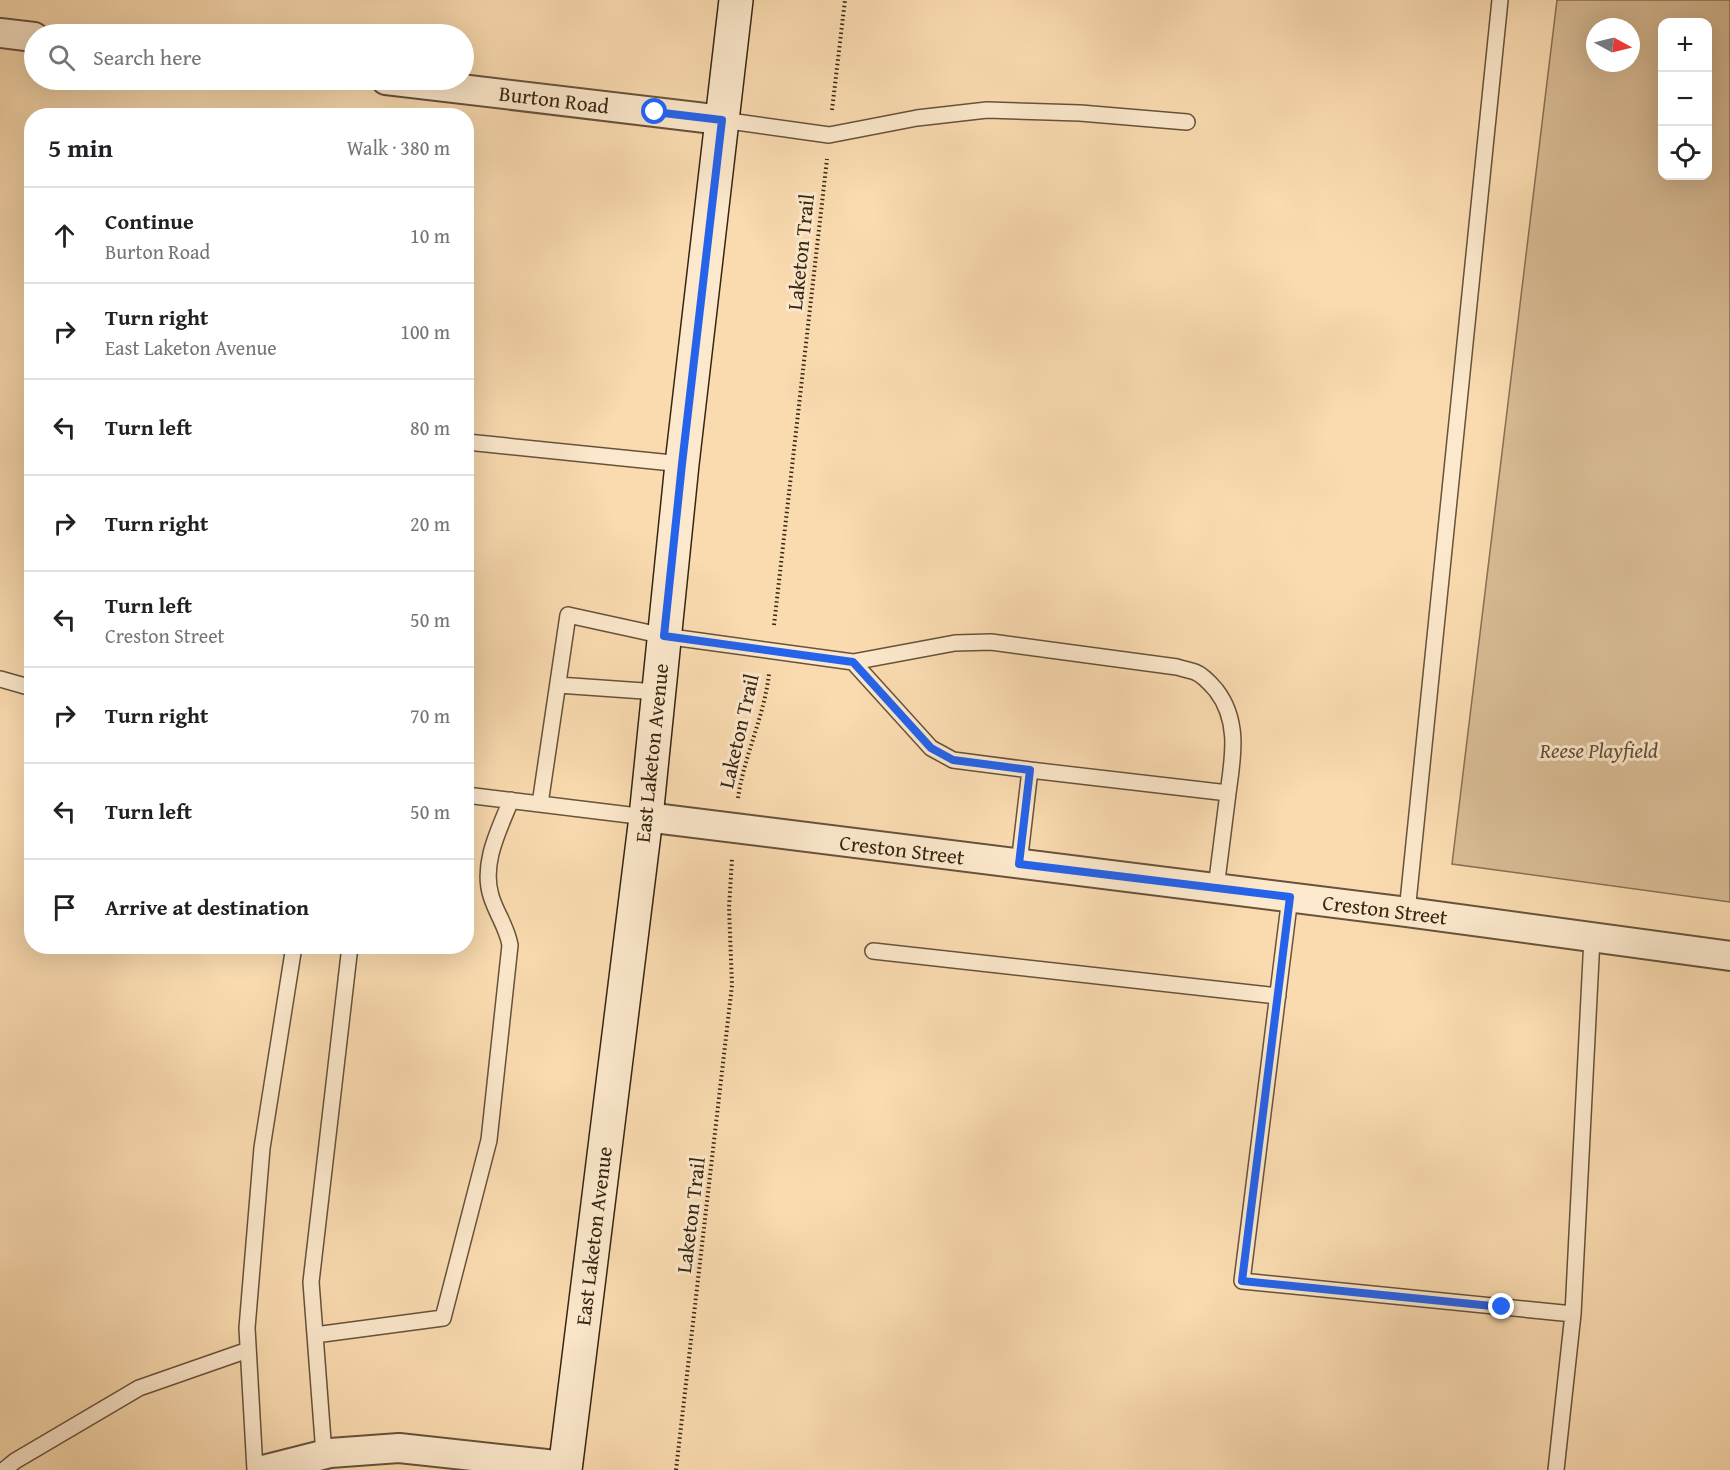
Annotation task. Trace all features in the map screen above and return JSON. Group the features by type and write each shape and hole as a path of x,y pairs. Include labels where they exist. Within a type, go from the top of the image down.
{"main road":[{"name":"East Laketon Avenue","path":"565,1468 646,817 682,464 736,0"}],"street":[{"path":"0,33 24,36"},
{"name":"Burton Road","path":"470,90 722,120"},
{"name":"Creston Street","path":"646,817 1407,912 1730,956"},
{"path":"263,1470 324,1454 399,1448 565,1468"}],"lane":[{"path":"1407,912 1500,0"},
{"path":"722,120 829,135 917,118 987,110 1080,113 1187,122"},
{"path":"474,443 682,464"},
{"path":"540,804 568,615 664,636 853,662 955,643 991,642 1177,667 1195,672 1205,678 1222,698 1232,723 1234,753 1216,888"},
{"path":"853,662 931,748 953,760 1228,793"},
{"path":"0,679 24,686"},
{"path":"558,685 658,692"},
{"path":"1019,864 1030,770"},
{"path":"474,796 646,817"},
{"path":"315,1335 443,1318 489,1140 510,945 508,934 490,895 488,868 491,851 511,800"},
{"path":"1290,897 1242,1281 1573,1314"},
{"path":"1556,1470 1573,1314 1592,938"},
{"path":"873,951 1278,996"},
{"path":"255,1470 247,1328 262,1148 293,954"},
{"path":"324,1454 311,1282 349,954"},
{"path":"4,1470 15,1461 139,1388 248,1350"}],"path":[{"name":"Laketon Trail","path":"676,1470 732,985 729,907 734,829 741,776 766,698 844,0"}],"green space":[{"name":"Reese Playfield","path":"1557,0 1730,0 1730,902 1452,864"}],"route":[{"path":"655,112 722,120 664,636 853,662 931,748 941,755 953,760 1030,770 1019,864 1290,897 1242,1281 1502,1307"}]}
